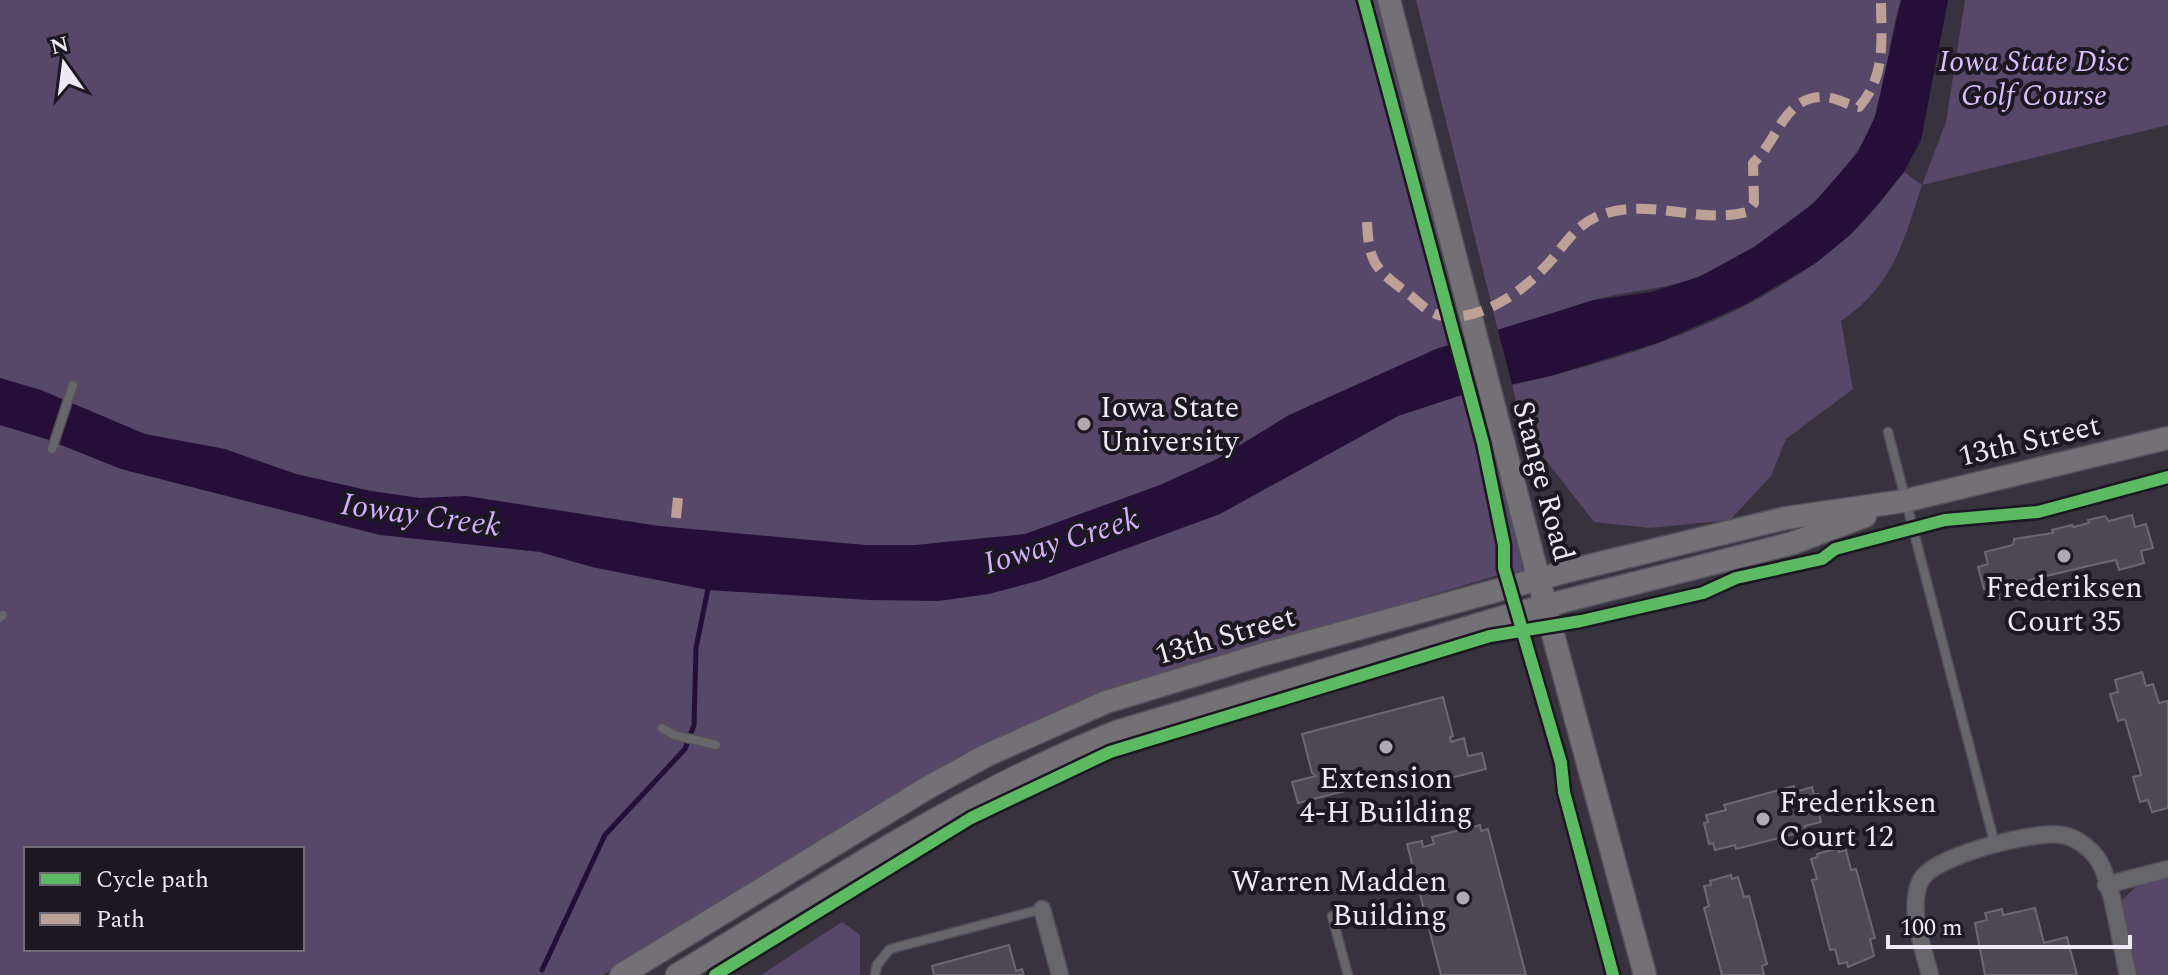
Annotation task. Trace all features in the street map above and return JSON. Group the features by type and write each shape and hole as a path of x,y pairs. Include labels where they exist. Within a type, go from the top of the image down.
{"main road":[{"name":"Stange Road","path":"1389,0 1545,606 1645,975"},
{"name":"13th Street","path":"621,975 927,788 1045,728 1106,702 1538,579 1786,518 1904,501 2168,438"},
{"name":"13th Street","path":"677,975 947,812 1061,753 1198,705 1545,606 1793,543 1904,501"}],"street":[{"path":"1930,975 1916,914 1915,896 1921,878 1945,859 2047,834 2076,839 2096,856 2128,975"},
{"path":"2106,885 2168,869"},
{"path":"1042,909 1060,975"}],"lane":[{"path":"52,449 73,385"},
{"path":"1888,432 1995,846"},
{"path":"662,728 674,735 716,745"},
{"path":"875,975 877,965 890,949 1042,909"},
{"path":"1332,916 1348,975"}],"green space":[{"path":"0,0 1389,0 1538,579 1505,573 1108,692 602,975 0,975"},
{"path":"1416,0 1901,0 1874,118 1846,168 1801,213 1749,251 1697,277 1604,297 1498,331"},
{"name":"Iowa State Disc Golf Course","path":"1965,0 2168,0 2168,125 1922,185 1946,122"},
{"path":"1904,172 1922,185 1902,244 1885,277 1859,307 1841,321 1853,389 1786,439 1771,476 1730,520 1650,528 1594,522 1524,432 1512,385 1645,348 1732,312 1811,266 1847,237"},
{"path":"2168,876 2168,975 2137,975 2121,914 2122,900 2139,884"},
{"path":"842,922 860,935 860,975 761,975"}],"water":[{"name":"Ioway Creek","path":"1901,0 1948,0 1921,140 1904,172 1879,203 1850,235 1816,263 1746,304 1660,342 1551,376 1465,394 1398,416 1220,514 1041,580 989,594 938,601 708,590 592,567 540,552 380,535 121,469 46,439 0,425 0,378 41,390 145,434 225,449 296,474 371,491 420,498 466,496 659,526 865,545 915,545 1025,534 1160,485 1217,459 1289,415 1436,349 1594,300 1651,292 1699,277 1754,247 1814,203 1858,152 1875,117"}],"pier":[{"path":"1497,327 1513,388 1467,398 1452,340"}],"building":[{"name":"Frederiksen Court 35","path":"2132,515 2135,527 2146,524 2153,548 2141,551 2144,563 2119,570 2116,560 2021,582 2024,592 1997,599 1994,587 1984,589 1978,567 1988,564 1985,552 2013,545 2014,539 2053,533 2052,530 2089,523 2088,520 2105,516 2109,521"},
{"path":"2142,672 2146,686 2153,684 2159,703 2167,701 2168,704 2168,808 2152,812 2148,800 2140,802 2133,777 2141,775 2140,771 2125,719 2118,721 2110,694 2118,692 2115,680"},
{"name":"Extension 4-H Building","path":"1443,697 1453,736 1450,737 1451,742 1464,738 1468,756 1482,753 1486,769 1403,790 1399,777 1298,803 1292,782 1316,776 1312,773 1302,734"},
{"name":"Frederiksen Court 12","path":"1794,786 1795,792 1812,787 1814,795 1818,794 1823,813 1819,814 1821,822 1805,826 1806,831 1736,849 1735,845 1715,850 1713,843 1709,844 1704,823 1708,822 1706,815 1726,810 1724,805"},
{"name":"Warren Madden Building","path":"1480,825 1481,831 1488,829 1526,975 1441,975 1407,844 1422,841 1423,847 1434,844 1432,837"},
{"path":"1838,848 1839,852 1846,850 1851,870 1856,869 1875,938 1870,939 1874,956 1848,967 1847,962 1839,964 1835,949 1830,950 1812,880 1817,879 1811,859"},
{"path":"1731,875 1732,879 1738,877 1744,897 1749,896 1767,964 1762,966 1764,975 1722,975 1704,908 1709,906 1704,886"},
{"path":"2035,908 2044,943 2067,937 2077,975 1985,975 1975,923 1987,920 1985,913 2002,909 2003,915"},
{"path":"1009,945 1016,971 1022,969 1024,975 934,975 932,966"}],"waterway":[{"path":"542,970 605,835 685,749 694,725 696,648 709,584"}],"marked path":[{"path":"1367,222 1373,259 1383,273 1429,311 1450,317 1480,312 1509,297 1534,278 1581,227 1596,217 1633,209 1708,215 1747,212 1754,203 1753,163 1790,112 1799,104 1823,97 1859,107 1868,95 1880,56 1881,0"},
{"path":"676,518 678,497"}],"cycle path":[{"path":"1364,0 1483,443 1504,545 1504,568 1561,763 1564,792 1613,975"},
{"path":"715,975 971,818 1110,752 1490,636 1581,621 1703,593 1736,578 1822,559 1835,549 1945,520 2038,512 2168,477"}],"place":[{"name":"Iowa State University","path":"1084,424"},
{"name":"Frederiksen Court 35","path":"2064,556"},
{"name":"Extension 4-H Building","path":"1386,747"},
{"name":"Frederiksen Court 12","path":"1763,819"},
{"name":"Warren Madden Building","path":"1463,898"}]}
